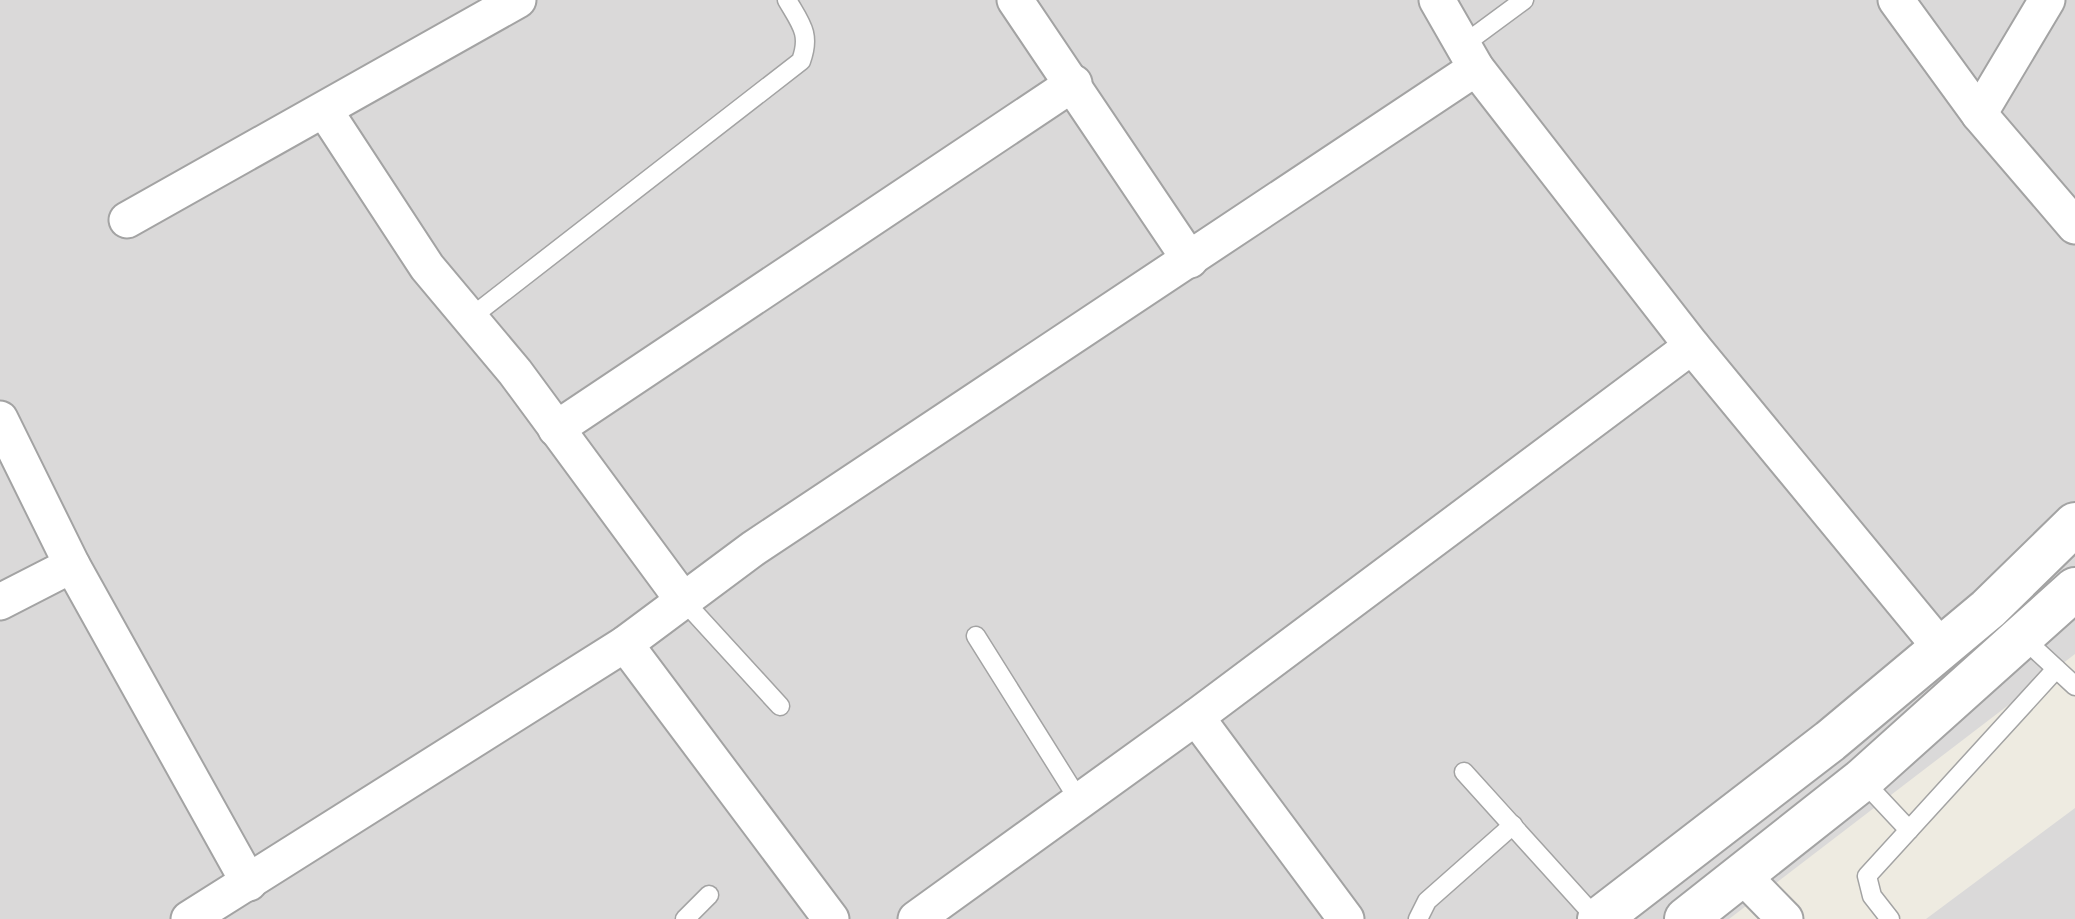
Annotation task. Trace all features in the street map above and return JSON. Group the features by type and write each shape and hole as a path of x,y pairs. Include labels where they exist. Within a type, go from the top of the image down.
{"street":[{"path":"128,220 518,0"},
{"path":"1016,0 1190,260"},
{"path":"1437,0 1470,56 1692,346 1941,648"},
{"path":"1896,0 1979,114 2075,226"},
{"path":"1979,114 2047,0"},
{"path":"188,919 624,644 754,548 1190,260 1470,56"},
{"path":"556,429 1074,83"},
{"path":"324,111 427,267 516,372 683,600"},
{"path":"916,919 1196,717 1692,346"},
{"path":"0,420 72,565 249,882"},
{"path":"1598,919 1830,742 2033,568 2075,524"},
{"path":"0,602 72,565"},
{"path":"1688,918 1862,780 2073,594"},
{"path":"624,644 830,919"},
{"path":"1196,717 1346,919"},
{"path":"1744,876 1784,919"}],"lane":[{"path":"470,318 801,62 807,45 804,29 787,0"},
{"path":"1470,56 1524,0"},
{"path":"683,600 780,706"},
{"path":"976,636 1080,802"},
{"path":"2022,637 2075,686"},
{"path":"1890,919 1872,896 1866,876 2056,669"},
{"path":"1464,772 1598,919"},
{"path":"1862,780 1909,830"},
{"path":"1418,919 1427,901 1513,824"},
{"path":"685,919 709,894"}],"shaded area":[{"path":"0,0 2075,0 2075,654 1729,919 0,919"},
{"path":"2075,808 2075,919 1926,919"}]}
